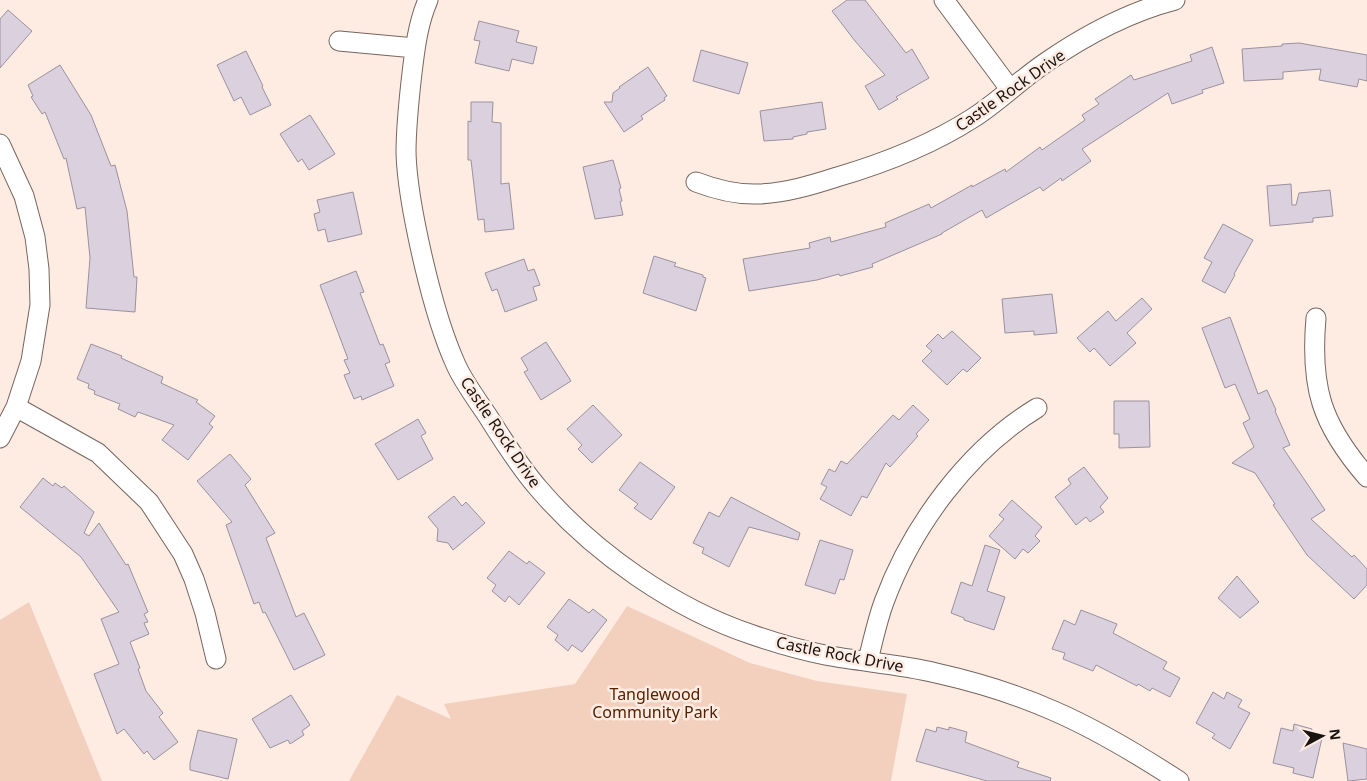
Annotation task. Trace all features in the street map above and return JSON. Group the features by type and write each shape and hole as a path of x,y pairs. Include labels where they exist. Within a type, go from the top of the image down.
{"street":[{"name":"Castle Rock Drive","path":"428,0 415,48 408,104 406,156 415,225 433,303 457,368 513,455 539,490 598,546 632,572 682,604 749,634 788,647 934,672 1027,700 1090,728 1179,781"},
{"path":"944,0 1010,89"},
{"name":"Castle Rock Drive","path":"696,182 716,190 760,194 821,183 875,165 925,145 977,115 1046,63 1089,36 1128,16 1175,0"},
{"path":"339,41 415,48"},
{"path":"0,144 24,196 34,237 39,269 40,305 31,361 16,407 0,438"},
{"path":"1316,318 1314,343 1315,370 1320,397 1327,418 1339,441 1367,477"},
{"path":"16,407 98,453 149,502 183,554 194,579 205,613 216,659"},
{"path":"868,660 884,601 903,558 925,522 958,477 1004,431 1037,408"}],"green space":[{"path":"29,602 102,781 0,781 0,620"},
{"name":"Tanglewood Community Park","path":"627,606 750,663 817,681 907,694 891,781 349,781 397,695 451,719 444,704 575,684"}],"building":[{"path":"847,0 865,0 906,53 912,49 929,78 896,97 898,99 879,110 865,86 885,75 832,11"},
{"path":"8,10 32,31 0,68 0,19"},
{"path":"479,21 519,31 516,42 537,47 533,64 512,59 509,71 475,63 480,41 474,40"},
{"path":"1299,43 1367,55 1367,81 1359,79 1357,87 1319,80 1321,69 1283,72 1283,79 1244,81 1242,49"},
{"path":"1212,47 1224,83 1202,90 1203,93 1172,104 1168,93 1082,149 1091,161 1062,181 1061,178 1043,191 1040,187 986,218 982,210 942,234 872,264 873,267 840,276 839,274 817,280 749,291 743,259 810,248 809,243 830,237 831,242 886,227 885,223 929,204 931,208 1005,169 1006,172 1040,147 1042,150 1085,120 1082,115 1099,104 1095,99 1131,75 1134,80 1192,61 1190,55"},
{"path":"701,50 748,63 739,94 693,81"},
{"path":"246,51 271,105 250,115 241,97 234,101 217,65"},
{"path":"60,65 91,115 111,166 115,165 127,211 134,277 137,277 135,312 86,308 90,258 85,207 77,209 66,158 64,159 45,112 42,114 31,97 33,96 28,85"},
{"path":"648,67 667,96 664,98 665,100 641,116 643,119 624,132 604,102 612,102 613,93 619,87"},
{"path":"471,102 493,102 492,122 501,123 501,184 509,183 514,229 485,232 484,219 478,220 471,160 468,160 468,121 471,122"},
{"path":"822,102 826,129 807,132 807,134 793,137 793,139 764,141 760,111"},
{"path":"310,115 335,154 309,170 302,159 298,162 280,134"},
{"path":"613,160 621,188 619,189 623,215 595,219 583,167"},
{"path":"1291,184 1292,205 1296,205 1299,193 1330,190 1333,216 1313,218 1313,222 1270,226 1267,186"},
{"path":"353,192 362,234 328,242 325,229 318,231 314,214 320,212 317,200"},
{"path":"1223,224 1253,240 1225,293 1202,281 1212,262 1204,258"},
{"path":"654,256 676,263 674,266 703,275 706,278 696,311 643,293"},
{"path":"524,259 528,271 534,269 540,285 533,287 537,300 505,312 497,289 492,291 485,273"},
{"path":"356,271 364,292 360,293 380,345 383,344 390,362 385,364 394,386 362,400 361,396 354,399 344,375 350,373 344,360 348,359 320,285"},
{"path":"1052,294 1057,333 1034,335 1034,331 1005,333 1002,299"},
{"path":"1142,298 1152,309 1127,333 1136,343 1110,366 1094,348 1090,352 1077,338 1108,311 1116,321"},
{"path":"1230,317 1258,394 1267,390 1276,410 1290,445 1283,448 1325,510 1311,519 1352,557 1354,555 1367,569 1367,585 1354,599 1307,555 1273,505 1275,504 1255,473 1232,463 1254,447 1243,423 1250,419 1235,384 1225,388 1202,328"},
{"path":"952,331 981,358 967,372 963,369 947,385 922,361 932,351 926,346 938,334 943,339"},
{"path":"546,342 571,381 541,400 524,372 528,370 521,358"},
{"path":"91,344 122,356 121,358 163,377 161,383 198,400 196,402 215,416 209,424 213,427 188,460 162,440 174,425 138,412 135,417 118,409 120,404 94,394 95,391 88,388 89,384 77,379"},
{"path":"1114,401 1149,401 1150,447 1119,448 1119,434 1114,434"},
{"path":"593,405 622,435 592,463 578,449 582,445 567,429"},
{"path":"913,405 929,420 916,434 918,436 890,467 886,463 867,498 862,496 851,516 820,499 827,487 821,484 829,469 835,472 841,461 847,464 893,415 899,420"},
{"path":"418,419 426,433 421,436 433,459 398,480 375,444"},
{"path":"230,454 251,479 245,485 275,533 266,538 296,617 304,613 325,655 294,670 259,602 254,604 226,525 232,522 197,481"},
{"path":"640,462 675,487 651,520 634,508 638,504 619,490"},
{"path":"1084,467 1108,498 1100,507 1104,512 1090,522 1086,517 1076,525 1055,497 1071,484 1068,479"},
{"path":"43,478 53,486 55,483 62,488 64,486 94,512 84,533 89,536 99,523 126,565 128,564 148,612 144,614 148,622 144,623 149,634 130,642 146,691 163,713 159,717 178,742 154,760 147,751 144,754 124,729 117,734 94,674 119,664 101,619 119,612 81,557 20,507"},
{"path":"454,496 462,506 466,502 485,523 453,550 448,543 437,541 438,529 428,517"},
{"path":"731,497 800,533 798,540 749,527 729,567 702,553 704,548 693,543 709,512 719,517"},
{"path":"1012,500 1042,527 1035,536 1040,541 1028,553 1023,549 1015,559 989,536 1004,519 999,515"},
{"path":"820,540 853,550 844,580 840,579 835,594 805,585"},
{"path":"985,545 1000,550 987,591 1005,597 994,630 964,620 964,618 951,613 961,582 972,586"},
{"path":"509,551 527,564 529,561 545,573 519,605 509,596 505,602 492,591 496,585 487,578"},
{"path":"1237,576 1259,602 1240,618 1218,598"},
{"path":"569,599 589,613 593,609 607,620 582,652 572,645 568,651 555,640 558,635 547,627"},
{"path":"1081,610 1117,624 1113,633 1167,662 1163,669 1180,678 1170,697 1152,688 1150,691 1138,684 1137,686 1096,665 1093,671 1063,659 1065,653 1052,649 1064,620 1075,625"},
{"path":"1213,692 1224,699 1227,692 1242,700 1238,707 1250,713 1230,749 1212,738 1215,734 1196,723"},
{"path":"291,695 310,725 302,731 304,735 290,744 288,740 270,748 252,719"},
{"path":"1294,724 1312,729 1311,735 1322,738 1313,778 1293,773 1294,768 1273,763 1281,728 1293,731"},
{"path":"937,727 949,730 949,727 967,732 965,742 1019,762 1017,767 1051,778 1050,781 987,781 916,761 926,729 936,732"},
{"path":"198,730 237,739 228,779 190,770"},
{"path":"1343,743 1367,749 1367,779 1348,781"}]}
